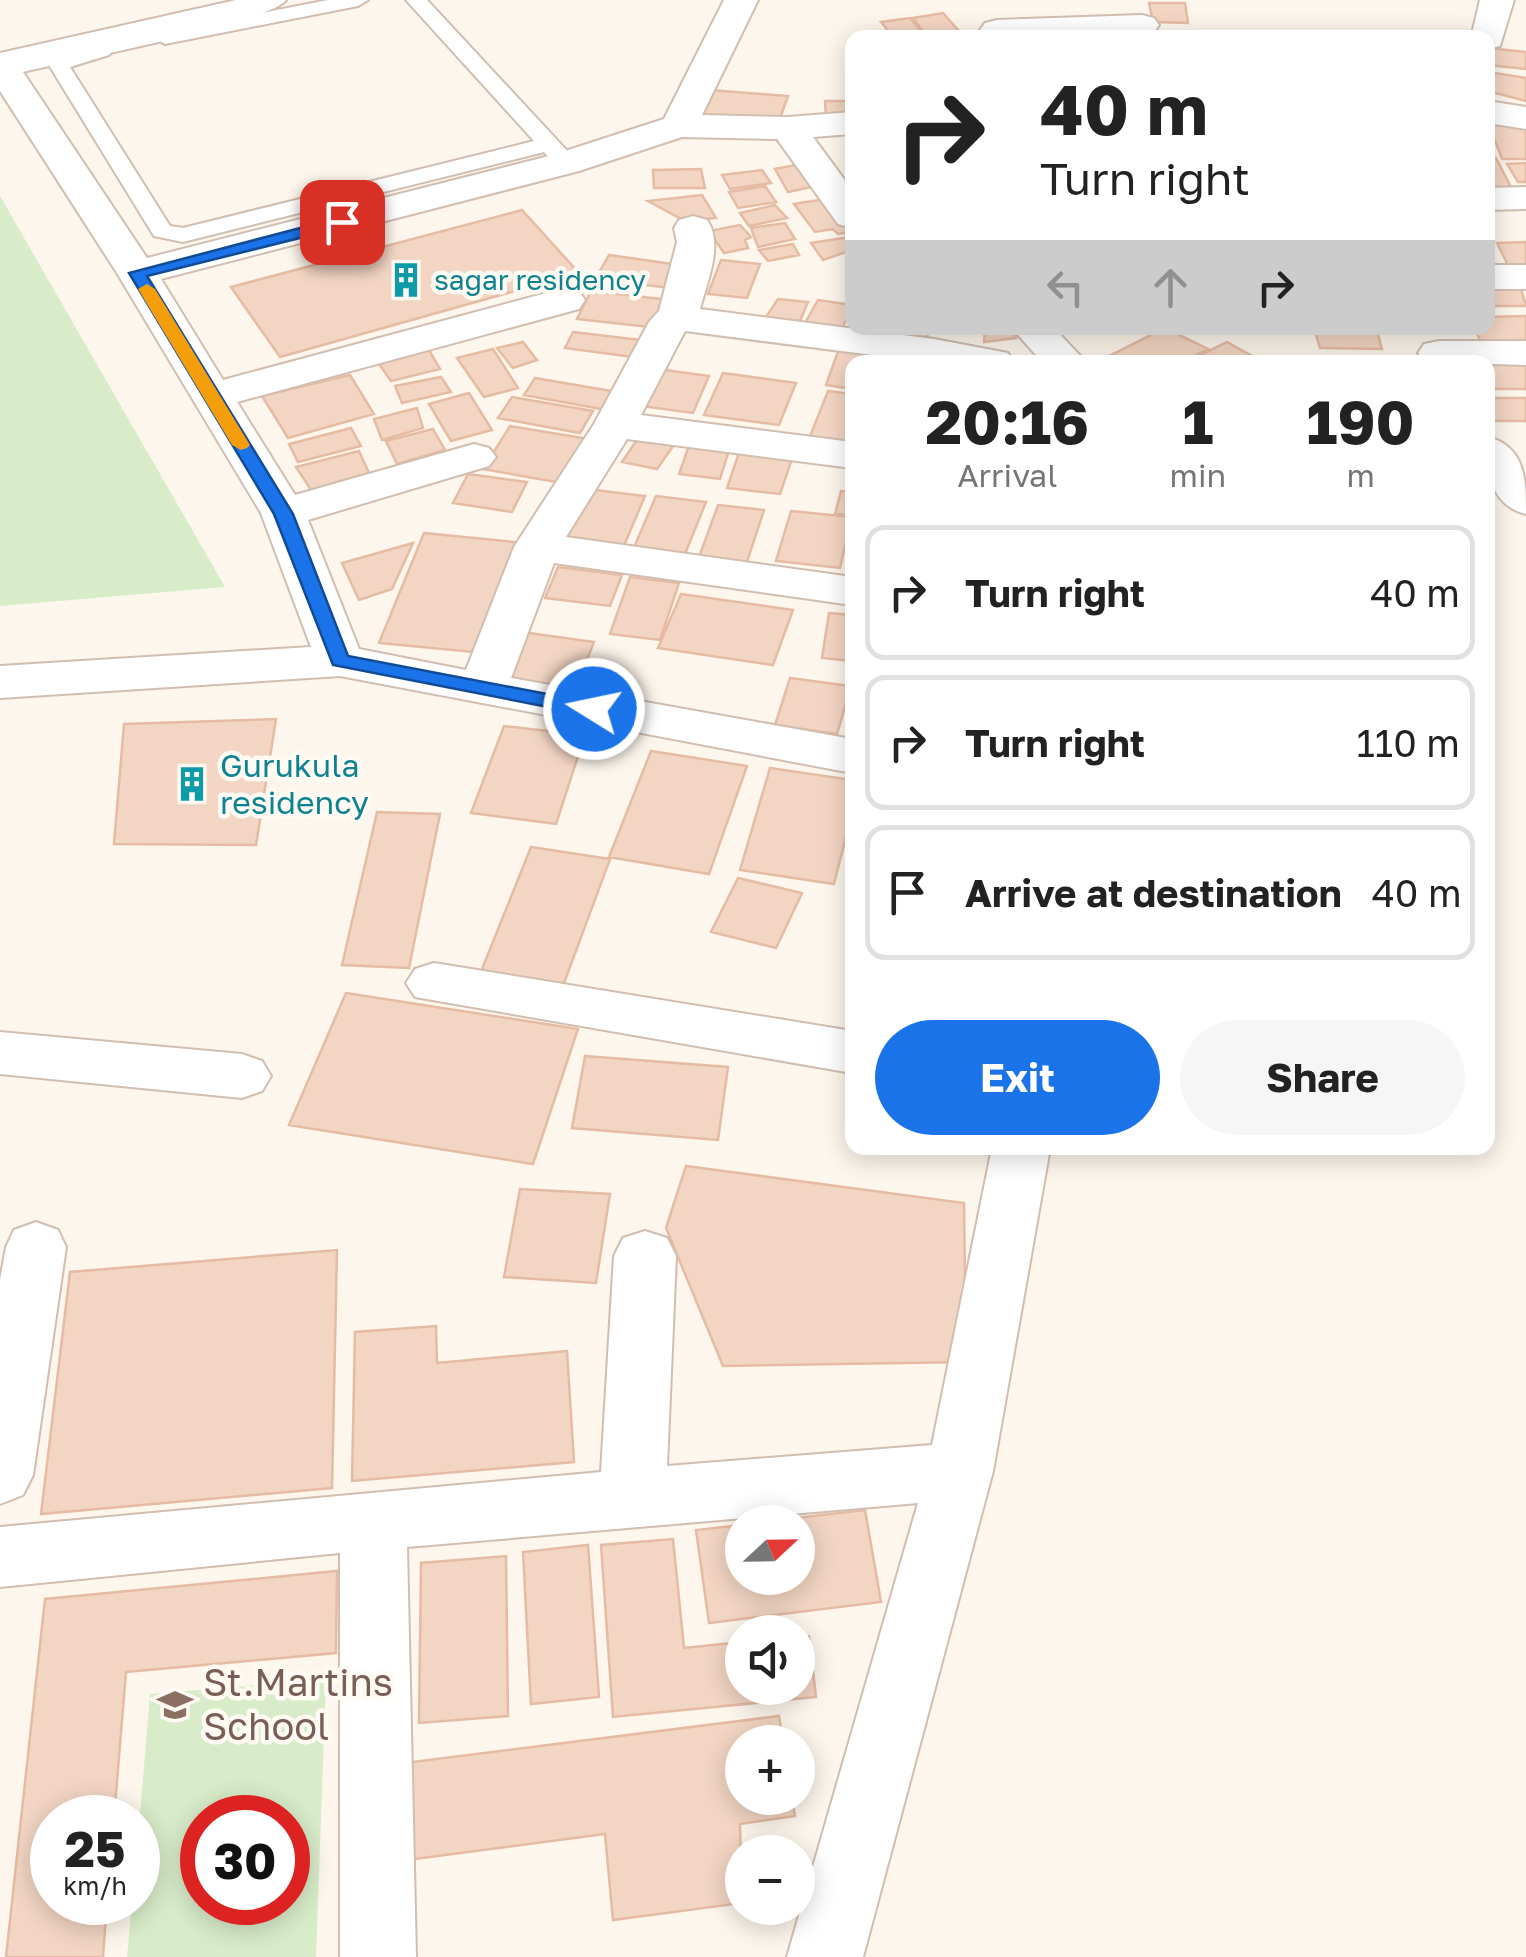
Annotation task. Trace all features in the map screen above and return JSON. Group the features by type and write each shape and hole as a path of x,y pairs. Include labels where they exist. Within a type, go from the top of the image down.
{"street":[{"path":"269,0 0,65 137,273 283,514 340,661"},
{"path":"679,126 741,0"},
{"path":"1490,30 1498,0"},
{"path":"996,30 1141,21"},
{"path":"1495,38 1526,40"},
{"path":"1495,113 1526,118"},
{"path":"137,273 557,154 679,126 788,128 845,124"},
{"path":"788,128 845,206"},
{"path":"1495,199 1526,198"},
{"path":"678,318 696,242 693,228"},
{"path":"1495,277 1526,277"},
{"path":"211,396 565,300"},
{"path":"483,689 537,548 615,424 669,322 678,318 845,332"},
{"path":"885,335 934,339 975,355"},
{"path":"1039,335 1058,355"},
{"path":"1436,348 1526,353"},
{"path":"615,424 845,454"},
{"path":"1495,428 1526,428"},
{"path":"283,514 474,457"},
{"path":"1495,460 1526,502"},
{"path":"537,548 845,590"},
{"path":"0,682 340,661 845,755"},
{"path":"434,983 845,1051"},
{"path":"0,1053 242,1076"},
{"path":"825,1957 960,1470 1019,1155"},
{"path":"0,1475 36,1247"},
{"path":"633,1498 645,1256"},
{"path":"0,1557 373,1520 960,1470"},
{"path":"373,1520 378,1957"}],"lane":[{"path":"358,0 71,57 58,66 162,231 171,234 183,235 557,154"},
{"path":"416,0 557,154"}],"green space":[{"path":"0,196 225,587 0,606"},
{"path":"326,1679 316,1957 127,1957 130,1925 160,1925 160,1795 142,1795 150,1694"}],"building":[{"path":"1149,3 1185,3 1188,23 1153,22"},
{"path":"943,13 958,30 922,30 913,18"},
{"path":"910,18 920,30 887,30 881,22"},
{"path":"1495,49 1526,52 1526,69 1495,66"},
{"path":"1495,73 1526,78 1526,101 1495,93"},
{"path":"710,90 788,96 779,121 700,114"},
{"path":"825,101 845,101 845,117 826,117"},
{"path":"1495,125 1526,126 1526,159 1502,159 1495,141"},
{"path":"1495,158 1496,158 1511,187 1495,188"},
{"path":"806,163 825,184 788,192 775,169"},
{"path":"1526,163 1526,182 1518,182 1507,164"},
{"path":"701,169 705,188 654,188 653,170"},
{"path":"762,170 771,183 730,189 722,175"},
{"path":"765,186 776,202 738,208 729,192"},
{"path":"702,195 716,218 685,221 648,201"},
{"path":"831,198 845,222 845,233 838,234 833,229 815,232 794,204"},
{"path":"775,205 787,218 749,226 740,213"},
{"name":"sagar residency","path":"522,210 579,273 280,357 231,287"},
{"path":"785,223 795,239 758,247 751,228"},
{"path":"740,225 751,237 745,240 748,248 724,253 709,231"},
{"path":"845,238 845,252 823,260 811,243"},
{"path":"1526,242 1526,268 1510,269 1497,243"},
{"path":"793,244 799,255 768,261 759,250"},
{"path":"609,255 680,265 668,288 596,278"},
{"path":"721,260 760,264 747,298 708,294"},
{"path":"1495,282 1519,282 1526,306 1495,306"},
{"path":"591,291 670,300 658,328 577,319"},
{"path":"778,299 808,302 800,321 766,317"},
{"path":"818,300 845,304 842,329 804,325"},
{"path":"1526,316 1526,343 1482,344 1478,335 1495,335 1495,317"},
{"path":"573,332 649,341 640,358 565,348"},
{"path":"927,335 928,343 897,337"},
{"path":"984,335 1016,338 984,342"},
{"path":"1151,335 1179,335 1208,349 1196,355 1111,355"},
{"path":"1316,335 1378,335 1382,349 1320,348"},
{"path":"523,342 537,360 513,368 497,348"},
{"path":"1227,342 1250,355 1201,355"},
{"path":"840,346 892,353 845,355 845,388 826,385"},
{"path":"493,349 518,388 484,397 457,358"},
{"path":"429,350 440,369 391,381 379,364"},
{"path":"1526,358 1526,389 1495,389 1495,361"},
{"path":"651,368 709,376 693,413 634,405"},
{"path":"723,373 796,383 779,425 704,415"},
{"path":"350,375 374,414 288,438 262,396"},
{"path":"441,377 451,392 402,403 395,386"},
{"path":"535,378 617,392 607,410 524,395"},
{"path":"828,391 845,393 845,443 809,439"},
{"path":"469,393 492,430 451,441 429,404"},
{"path":"512,397 593,411 580,433 498,418"},
{"path":"1495,398 1526,398 1526,421 1495,421"},
{"path":"417,408 423,428 382,440 374,419"},
{"path":"510,426 594,440 568,484 483,469"},
{"path":"351,428 361,446 298,462 289,444"},
{"path":"433,429 445,450 397,464 386,441"},
{"path":"641,434 676,442 657,469 622,462"},
{"path":"691,440 731,444 720,479 679,474"},
{"path":"740,450 793,456 780,494 727,488"},
{"path":"359,451 369,473 311,490 296,467"},
{"path":"468,474 527,482 512,512 453,503"},
{"path":"578,488 645,496 623,548 554,539"},
{"path":"841,491 845,491 845,515 835,514"},
{"path":"656,496 706,502 681,564 630,557"},
{"path":"718,505 764,510 746,565 698,560"},
{"path":"791,511 845,516 840,568 776,561"},
{"path":"424,533 524,543 484,653 379,643"},
{"path":"413,543 392,589 359,600 342,563"},
{"path":"558,567 622,575 610,606 545,598"},
{"path":"630,577 679,583 660,640 610,634"},
{"path":"681,594 793,610 773,665 658,648"},
{"path":"829,613 845,614 845,660 822,658"},
{"path":"522,632 594,642 574,693 500,683"},
{"path":"790,678 845,685 845,707 837,734 775,725"},
{"name":"Gurukula residency","path":"276,719 256,845 114,844 124,724"},
{"path":"504,726 585,735 556,824 471,813"},
{"path":"651,751 747,766 709,874 609,857"},
{"path":"770,768 845,779 845,841 834,884 740,870"},
{"path":"377,812 440,814 409,968 342,965"},
{"path":"531,847 610,859 557,1002 474,989"},
{"path":"738,878 802,893 776,948 711,932"},
{"path":"346,993 578,1029 533,1164 289,1125"},
{"path":"585,1056 728,1067 718,1140 572,1128"},
{"path":"686,1166 964,1203 966,1362 723,1366 666,1228"},
{"path":"520,1189 610,1194 596,1283 504,1277"},
{"path":"337,1250 332,1488 41,1514 70,1272"},
{"path":"436,1326 437,1363 567,1351 574,1462 352,1481 355,1332"},
{"path":"865,1510 881,1602 775,1615 725,1615 725,1621 709,1623 696,1530 725,1527 725,1595 815,1595 815,1516"},
{"path":"673,1539 684,1648 725,1644 725,1705 735,1705 613,1717 601,1545"},
{"path":"588,1545 599,1697 531,1704 523,1552"},
{"path":"506,1556 508,1716 419,1723 421,1563"},
{"path":"337,1571 336,1653 126,1672 116,1795 30,1795 30,1925 105,1925 103,1957 6,1957 45,1599"},
{"path":"779,1716 780,1725 725,1725 725,1815 795,1816 740,1824 740,1835 725,1835 725,1905 613,1920 605,1834 399,1861 396,1764"}],"slow traffic":[{"path":"147,289 241,445"}],"place":[{"name":"sagar residency","path":"406,280"},
{"name":"Gurukula residency","path":"192,784"},
{"name":"St.Martins School","path":"175,1705"}],"route":[{"path":"342,222 137,273 283,514 340,661 594,709"}]}
